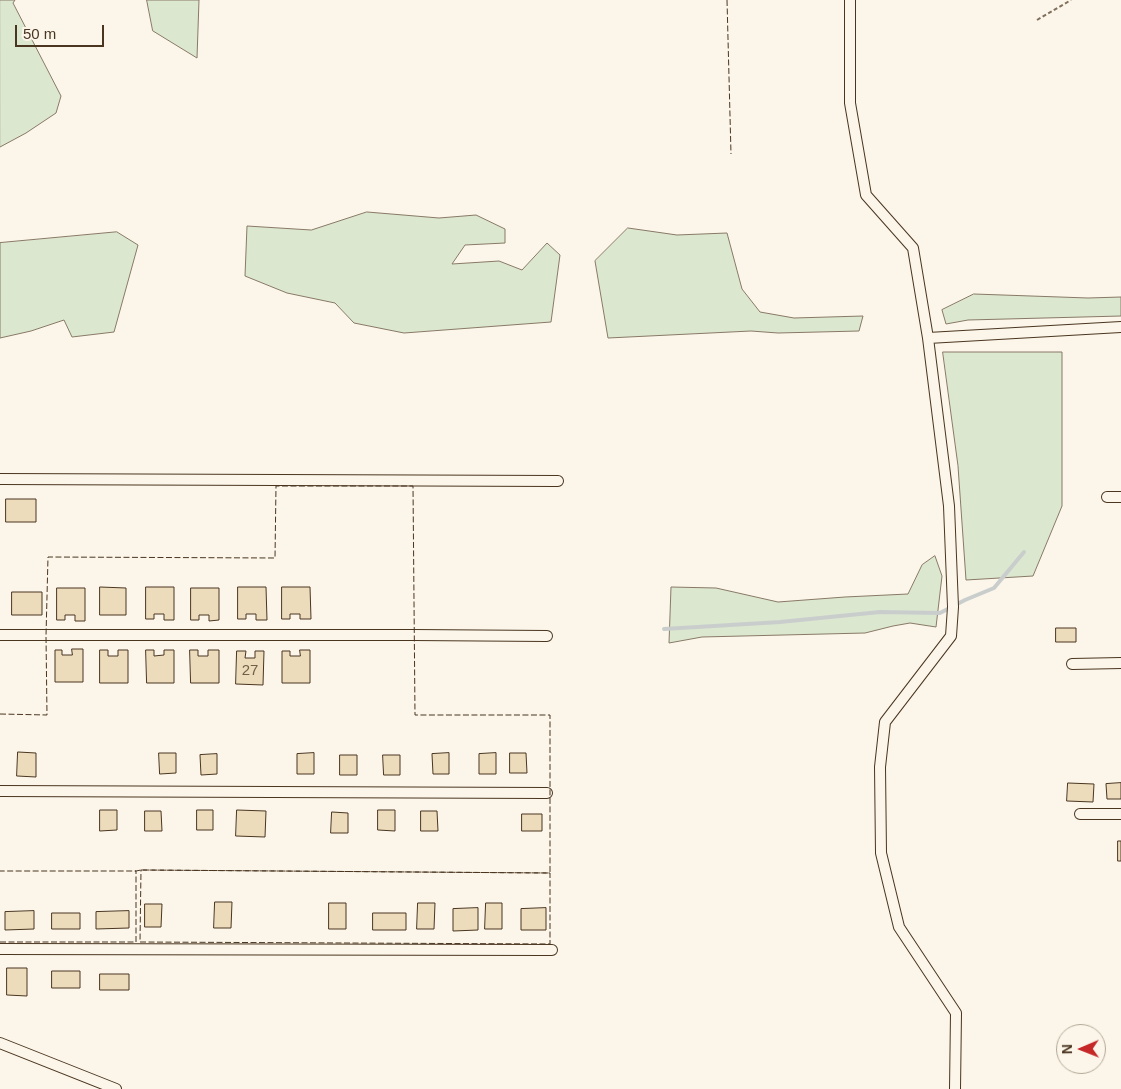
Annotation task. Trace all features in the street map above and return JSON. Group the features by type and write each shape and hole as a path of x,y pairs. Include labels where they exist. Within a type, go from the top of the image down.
{"street":[{"path":"850,0 850,103 866,195 913,248 928,338 949,506 953,607 951,636 885,722 880,767 881,853 899,927 956,1013 955,1089"},
{"path":"928,338 1121,327"},
{"path":"0,479 558,480"},
{"path":"1107,497 1121,497"},
{"path":"0,635 547,636"},
{"path":"1072,664 1121,663"},
{"path":"0,791 547,793"},
{"path":"1080,814 1121,814"},
{"path":"0,949 552,950"},
{"path":"0,1042 116,1089"}],"path":[{"path":"1037,20 1071,0"}],"green space":[{"path":"0,0 15,0 13,3 61,96 56,113 26,133 0,147"},
{"path":"147,0 199,0 197,58 153,31"},
{"path":"367,212 439,218 476,215 505,229 505,243 465,245 452,264 499,261 522,270 547,243 560,255 551,322 404,333 354,323 335,303 287,293 245,276 247,226 311,230"},
{"path":"628,228 677,235 727,233 742,289 760,312 794,318 863,316 859,331 778,333 751,331 608,338 595,261"},
{"path":"117,232 138,245 114,332 72,337 64,320 31,331 0,338 0,243"},
{"path":"974,294 1088,298 1121,297 1121,316 968,320 946,324 942,310"},
{"path":"943,352 1062,352 1062,506 1033,576 966,580 958,466"},
{"path":"935,556 942,576 936,627 910,623 865,633 702,637 669,643 671,587 716,588 778,602 908,594 922,565"}],"building":[{"path":"6,499 36,499 36,522 6,522"},
{"path":"100,587 126,588 126,615 100,615"},
{"path":"146,587 174,587 174,620 164,620 164,614 154,614 154,619 146,619"},
{"path":"238,587 266,587 267,620 256,620 256,614 246,614 246,619 238,619"},
{"path":"282,587 310,587 311,619 300,619 300,614 290,614 290,619 282,619"},
{"path":"57,588 85,588 85,621 75,621 75,615 65,615 65,620 57,620"},
{"path":"191,588 219,588 219,620 209,621 209,615 199,615 199,620 191,620"},
{"path":"12,592 42,592 42,615 12,615"},
{"path":"1056,628 1076,628 1076,642 1056,642"},
{"path":"72,649 83,649 83,682 55,682 55,650 62,650 62,655 72,655"},
{"path":"100,650 108,650 108,656 118,656 118,650 128,650 128,683 100,683"},
{"path":"146,650 154,650 154,656 164,655 164,650 174,650 174,683 147,683"},
{"path":"190,650 198,650 198,656 208,656 208,650 219,650 219,683 191,683"},
{"path":"300,650 310,650 310,683 282,683 282,651 290,651 290,656 300,656"},
{"path":"237,651 246,651 245,658 255,658 255,651 264,651 263,685 236,684"},
{"path":"18,752 36,753 36,777 17,776"},
{"path":"159,753 176,753 176,773 160,774"},
{"path":"314,753 314,774 297,774 297,754"},
{"path":"449,753 449,774 433,774 432,754"},
{"path":"496,753 496,774 479,774 479,754"},
{"path":"510,753 526,753 527,773 510,773"},
{"path":"217,754 217,774 201,775 200,755"},
{"path":"340,755 357,755 357,775 340,775"},
{"path":"383,755 400,755 400,775 384,775"},
{"path":"1068,783 1094,784 1093,802 1067,801"},
{"path":"1121,783 1121,799 1107,799 1106,784"},
{"path":"100,810 117,810 117,830 100,831"},
{"path":"197,810 213,810 213,830 197,830"},
{"path":"237,810 266,811 265,837 236,836"},
{"path":"378,810 395,810 395,831 378,830"},
{"path":"145,811 161,811 162,831 145,831"},
{"path":"421,811 437,811 438,831 421,831"},
{"path":"332,812 348,813 348,833 331,833"},
{"path":"522,814 542,814 542,831 522,831"},
{"path":"1118,841 1121,841 1121,861 1118,861"},
{"path":"215,902 232,902 231,928 214,928"},
{"path":"329,903 346,903 346,929 329,929"},
{"path":"418,903 435,903 434,929 417,929"},
{"path":"486,903 502,903 502,929 485,929"},
{"path":"145,904 162,904 161,927 145,927"},
{"path":"478,908 478,930 453,931 453,909"},
{"path":"546,908 546,930 521,930 521,909"},
{"path":"34,911 34,929 5,930 5,912"},
{"path":"129,911 129,928 96,929 96,912"},
{"path":"52,913 80,913 80,929 52,929"},
{"path":"373,913 406,913 406,930 373,930"},
{"path":"7,968 27,968 27,996 7,995"},
{"path":"52,971 80,971 80,988 52,988"},
{"path":"100,974 129,974 129,990 100,990"}],"waterway":[{"path":"664,629 780,622 880,612 940,613 994,588 1024,552"}],"fence":[{"path":"727,0 731,154"},
{"path":"0,714 47,715 48,557 275,558 276,486 413,486 415,715 550,715 550,873 141,870 0,871"},
{"path":"141,870 550,873 550,944 140,942 141,870"},
{"path":"0,942 136,942 135,871"}]}
